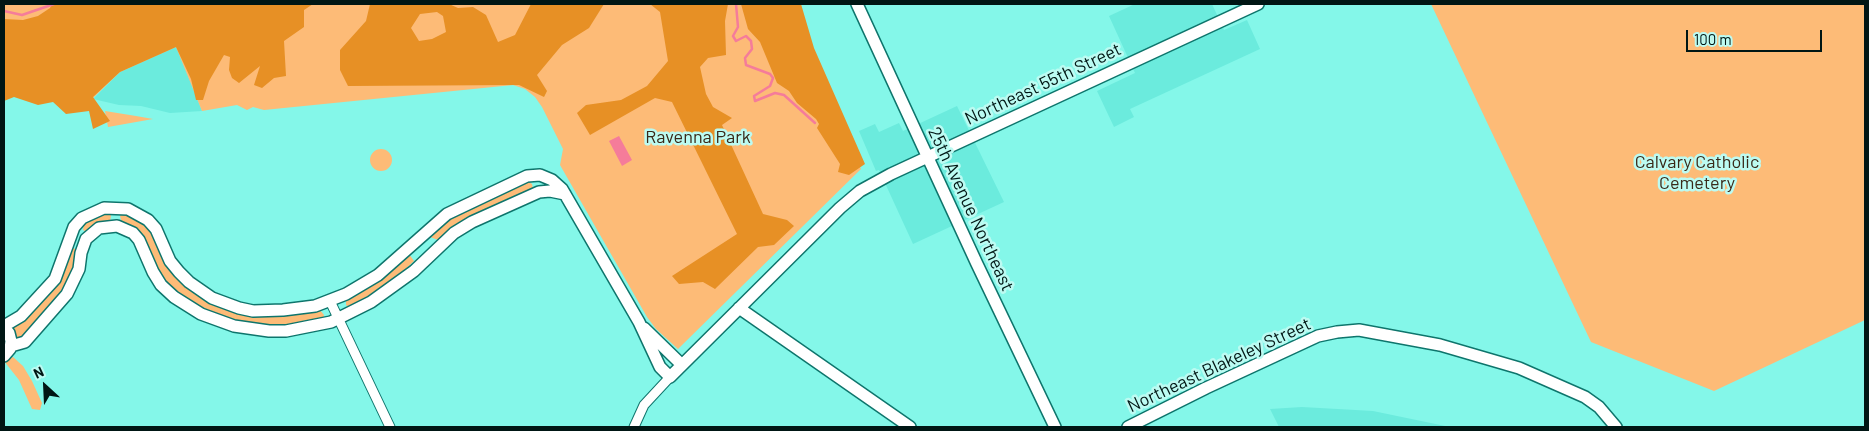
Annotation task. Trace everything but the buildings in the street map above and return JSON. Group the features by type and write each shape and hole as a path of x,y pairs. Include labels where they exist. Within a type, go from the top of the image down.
{"main road":[{"name":"25th Avenue Northeast","path":"857,4 1055,427"},
{"name":"Northeast 55th Street","path":"670,377 849,199 877,181 1258,4"},
{"path":"4,356 11,346 11,337 4,327 21,316 55,279 74,227 92,212 110,207 128,209 148,220 156,230 170,261 200,291 225,304 267,312 315,306 346,294 378,275 437,221 456,208 534,175 552,180 565,194 639,322 660,366 670,377"},
{"path":"11,346 24,347 73,283 86,239 100,228 117,226 133,233 139,240 153,272 166,290 189,308 217,321 251,330 278,331 304,329 339,319 371,302 401,282 462,227 539,192 550,190 565,194"},
{"path":"739,308 910,427"},
{"path":"639,322 682,365"},
{"name":"Northeast Blakeley Street","path":"1128,427 1260,362 1318,336 1359,330 1440,345 1519,368 1585,397 1599,407 1616,427"}],"street":[{"path":"330,300 390,427"},
{"path":"634,427 644,405 670,377"}],"shaded area":[{"path":"1135,4 1212,4 1224,30 1247,20 1260,49 1130,109 1134,117 1114,127 1097,91 1135,73 1109,16"},
{"path":"176,46 202,111 170,113 141,106 119,105 93,99 120,72"},
{"path":"957,106 1004,202 913,244 879,170 876,171 859,131 875,124 879,132 899,123 903,131"},
{"path":"619,136 632,160 622,166 609,141"},
{"path":"1302,407 1373,411 1450,427 1279,427 1270,409"}],"green space":[{"name":"Ravenna Park","path":"4,4 781,4 861,169 678,349 656,329 647,317 560,165 563,149 542,107 535,97 525,89 513,85 264,110 253,107 247,110 237,105 202,111 176,47 120,72 93,98 4,82"},
{"path":"52,4 313,4 304,10 304,27 284,41 286,76 274,78 262,88 254,85 260,66 239,83 232,78 229,70 230,57 224,55 209,81 203,100 196,100 191,79 176,47 120,72 93,97 110,121 93,129 89,111 66,114 53,102 38,105 14,97 4,101 4,19 23,20 38,16 50,8"},
{"path":"370,4 449,4 458,8 473,7 486,15 498,42 515,35 531,4 604,4 589,28 562,45 537,75 547,91 544,97 519,85 348,86 340,70 340,50 366,21","holes":["437,12 443,16 446,32 432,39 419,41 411,28 420,14"]},
{"path":"650,4 728,4 725,21 726,55 708,58 700,67 706,94 713,107 732,118 722,125 763,214 787,220 794,226 774,245 758,247 715,289 703,282 679,284 672,276 737,234 672,102 655,98 590,135 577,113 586,105 621,100 647,86 668,61 660,12"},
{"path":"741,4 801,4 814,48 865,164 849,175 838,172 840,164 817,128 819,124 816,119 797,103 789,91 777,83 760,42 748,29"},
{"name":"Calvary Catholic Cemetery","path":"1431,4 1865,4 1865,320 1714,391 1591,342"},
{"path":"105,111 136,116 153,119 108,127"},
{"path":"381,149 389,152 392,160 389,168 381,171 373,168 370,160 373,152"},
{"path":"527,181 532,184 533,189 447,232 438,240 430,237 438,224"},
{"path":"108,213 111,215 110,222 87,232 83,230 84,224 91,219"},
{"path":"123,213 134,216 148,227 162,253 225,308 320,310 324,315 323,319 280,327 241,324 191,304 169,287 122,223 120,216"},
{"path":"73,248 77,250 75,264 61,294 25,335 17,340 9,329 24,319"},
{"path":"409,254 414,261 392,282 379,292 350,308 346,305 346,299"},
{"path":"13,357 23,366 32,381 42,403 40,410 32,409 19,380 4,361"}],"waterway":[{"path":"4,11 22,15 54,4"},
{"path":"736,4 738,27 733,36 736,41 746,36 751,41 752,49 745,58 746,65 770,74 773,78 770,86 754,96 755,101 775,93 784,95 815,123"}]}
